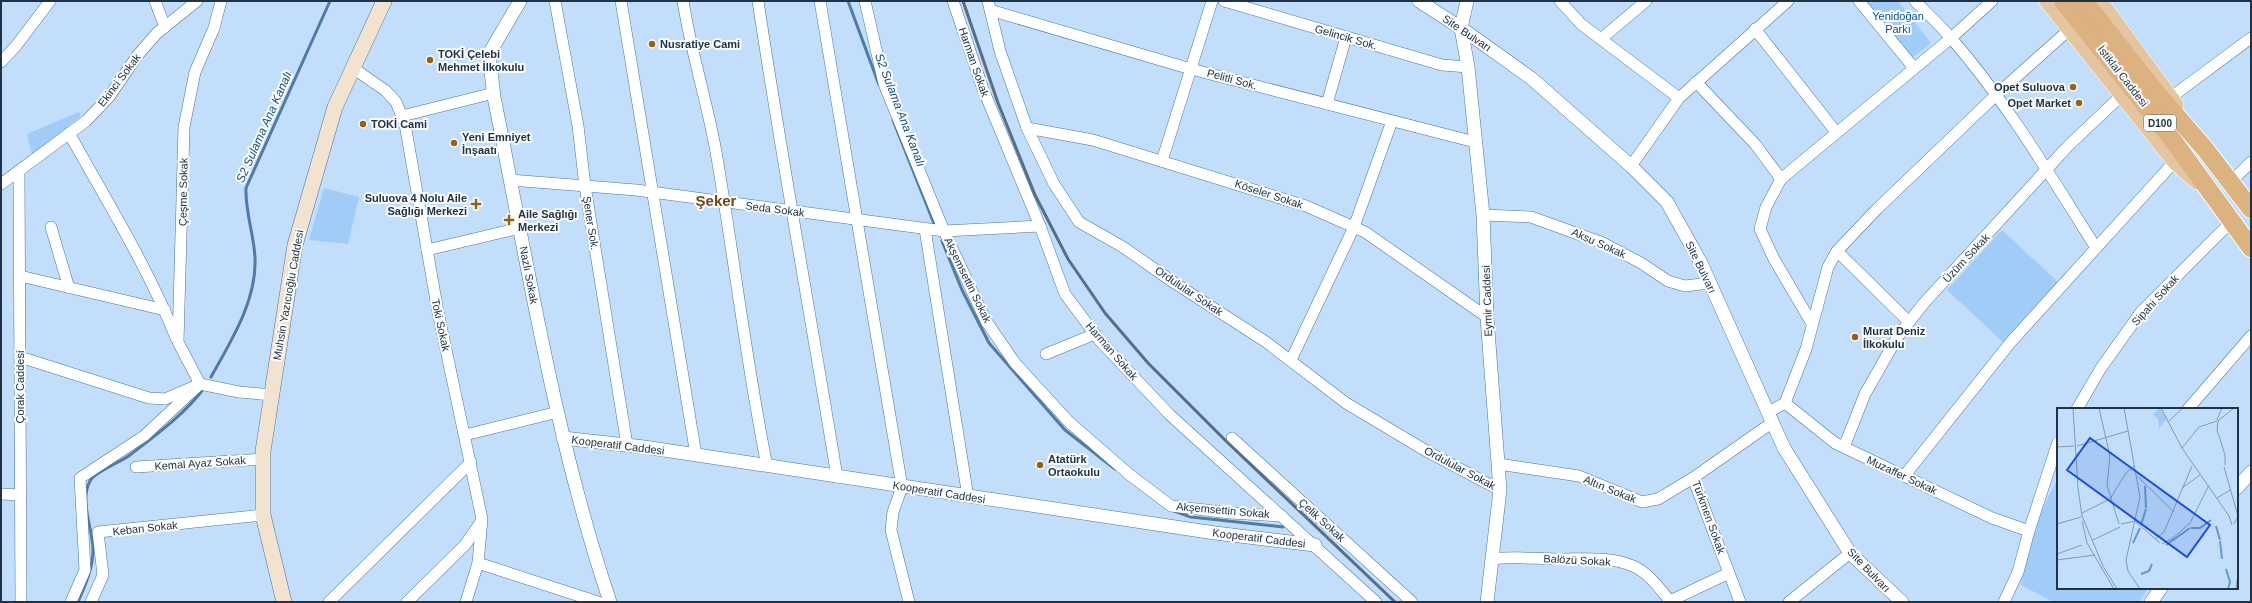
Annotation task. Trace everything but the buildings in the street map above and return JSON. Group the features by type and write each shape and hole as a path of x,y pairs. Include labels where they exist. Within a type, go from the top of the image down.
{"highway":[{"name":"İstiklal Caddesi","path":"2064,1 2172,139 2251,248"},
{"name":"İstiklal Caddesi","path":"2084,1 2154,90 2205,149 2251,209"}],"main road":[{"name":"Muhsin Yazıcıoğlu Caddesi","path":"284,602 263,515 263,459 295,245 335,108 384,1"},
{"path":"2048,1 2176,161 2216,198"},
{"path":"2099,1 2170,98 2205,149"}],"street":[{"path":"1,62 16,46 50,1"},
{"path":"155,1 165,27"},
{"name":"Ekinci Sokak","path":"1,184 19,172 86,120 109,97 137,56 165,27 197,1"},
{"name":"Çeşme Sokak","path":"200,384 178,342 184,127 195,72 214,28 221,1"},
{"name":"Nazlı Sokak","path":"520,1 489,54 494,93 510,180 563,438 605,602"},
{"name":"Şener Sok.","path":"555,1 578,126 585,186 627,445"},
{"path":"621,1 696,455"},
{"path":"684,1 689,41 715,151 754,406 766,466"},
{"path":"758,1 778,135 793,211 837,477"},
{"path":"820,1 902,487 893,512 891,530 909,602"},
{"name":"Akşemsettin Sokak","path":"865,1 884,84 944,231 986,321 1015,363 1069,422 1130,474 1171,506 1230,513 1282,516"},
{"name":"Harman Sokak","path":"953,1 983,89 1040,226 1065,294 1095,334 1170,415 1315,545 1376,602"},
{"path":"1162,161 1212,1"},
{"name":"Gelincik Sok.","path":"1224,1 1442,65 1468,67"},
{"name":"Site Bulvarı","path":"1419,1 1461,28 1531,78 1631,166 1667,202 1702,263 1784,448 1850,553 1902,602"},
{"name":"Eymir Caddesi","path":"1467,1 1461,28 1468,67 1483,216 1487,317 1500,490 1489,599"},
{"path":"1560,1 1580,24 1679,98"},
{"path":"1601,39 1646,1"},
{"path":"1859,1 1914,68"},
{"path":"1915,1 1951,38 1996,95 2046,169 2096,248"},
{"path":"1811,322 1774,259 1760,229 1766,207 1781,179 1951,38 1992,1"},
{"path":"1631,166 1679,98 1784,2"},
{"name":"Pelitli Sok.","path":"989,6 1191,69 1475,142"},
{"name":"Ordulular Sokak","path":"989,6 1000,51 1027,128 1054,184 1079,222 1123,247 1291,360 1346,403 1428,452 1500,490"},
{"path":"1755,29 1836,132"},
{"path":"1785,403 1806,349 1811,322 1828,267 1837,251 1877,210 1996,95 2070,29"},
{"path":"1327,104 1346,37"},
{"path":"2170,98 2251,38"},
{"name":"Toki Sokak","path":"354,68 386,91 396,102 402,116 438,312 482,519 478,563 466,602"},
{"path":"1696,82 1755,144 1781,179"},
{"path":"402,116 494,93"},
{"name":"Üzüm Sokak","path":"1844,447 1865,394 1898,336 1924,303 2046,169 2123,94"},
{"path":"1291,360 1354,227 1392,121"},
{"name":"Köseler Sokak","path":"1027,128 1093,140 1306,206 1365,232 1487,317"},
{"path":"69,134 165,310 178,342"},
{"path":"1905,475 2010,343 2176,161"},
{"path":"2230,182 2251,162"},
{"name":"Çorak Caddesi","path":"19,172 21,602"},
{"name":"Seda Sokak","path":"510,180 653,193 944,231 1040,226"},
{"name":"Aksu Sokak","path":"1483,216 1531,217 1603,243 1641,263 1668,281 1685,286 1710,283"},
{"name":"Sipahi Sokak","path":"2078,408 2101,368 2141,312 2232,221"},
{"path":"51,227 69,288"},
{"path":"427,250 520,228"},
{"path":"925,229 968,497"},
{"path":"1837,251 1909,322"},
{"path":"20,276 165,310"},
{"path":"1046,354 1095,334"},
{"path":"2189,408 2251,336"},
{"path":"20,357 149,398 164,399 200,384 239,392 272,394"},
{"path":"71,602 85,570 80,478 144,436 200,384"},
{"name":"Muzaffer Sokak","path":"1785,403 1835,443 1905,475 1992,518 2029,531"},
{"name":"Türkmen Sokak","path":"1740,602 1693,478 1771,417 1785,403"},
{"path":"465,435 558,412"},
{"name":"Kooperatif Caddesi","path":"563,438 696,455 1215,533 1315,545"},
{"name":"Çelik Sokak","path":"1232,438 1412,602"},
{"path":"2004,602 2018,572 2029,531 2055,461 2057,448"},
{"name":"Kemal Ayaz Sokak","path":"136,467 263,459"},
{"path":"330,602 471,462"},
{"name":"Altın Sokak","path":"1498,464 1579,476 1642,502 1658,499 1693,478"},
{"path":"2238,487 2251,472"},
{"path":"1,494 21,495"},
{"name":"Keban Sokak","path":"91,602 103,575 98,532 263,515"},
{"path":"407,602 465,545 482,519"},
{"path":"1790,602 1850,553"},
{"name":"Balözü Sokak","path":"1492,559 1515,556 1560,559 1580,558 1610,560 1632,565 1648,574 1670,601"},
{"path":"478,563 605,602"},
{"path":"1670,601 1729,573"},
{"path":"2151,602 2160,589"}],"green space":[{"name":"Yenidoğan Parkı","path":"1865,1 1898,1 1931,43 1911,59"},
{"path":"79,112 81,116 32,154 27,134"},
{"path":"324,188 359,197 348,244 309,240"},
{"path":"2002,230 2058,282 2003,342 1947,290"},
{"path":"2057,481 2057,589 2147,589 2139,602 2053,602 2021,585 2030,545 2040,516"}],"waterway":[{"name":"S2 Sulama Ana Kanalı","path":"211,377 241,320 252,289 255,274 255,258 247,206 246,188 330,1"},
{"name":"S2 Sulama Ana Kanalı","path":"848,1 879,85"},
{"name":"S2 Sulama Ana Kanalı","path":"893,120 935,226"},
{"name":"S2 Sulama Ana Kanalı","path":"942,241 962,290 989,343 1065,430 1115,469"},
{"name":"S2 Sulama Ana Kanalı","path":"78,602 88,577 93,557 86,506 87,489 90,481 97,474 126,458 160,432 188,407 204,388"},
{"name":"S2 Sulama Ana Kanalı","path":"1174,511 1191,517 1283,527"}],"railway":[{"path":"963,1 998,103 1035,195 1068,259 1105,313 1148,363 1227,442 1395,602"}],"place":[{"name":"Nusratiye Cami","path":"652,44"},
{"name":"TOKİ Çelebi Mehmet İlkokulu","path":"430,60"},
{"name":"Opet Suluova","path":"2073,87"},
{"name":"Opet Market","path":"2079,103"},
{"name":"TOKİ Cami","path":"363,124"},
{"name":"Yeni Emniyet İnşaatı","path":"454,143"},
{"name":"Suluova 4 Nolu Aile Sağlığı Merkezi","path":"476,204"},
{"name":"Aile Sağlığı Merkezi","path":"509,220"},
{"name":"Murat Deniz İlkokulu","path":"1855,337"},
{"name":"Atatürk Ortaokulu","path":"1040,465"}],"district":[{"name":"Şeker","path":"716,200"}]}
